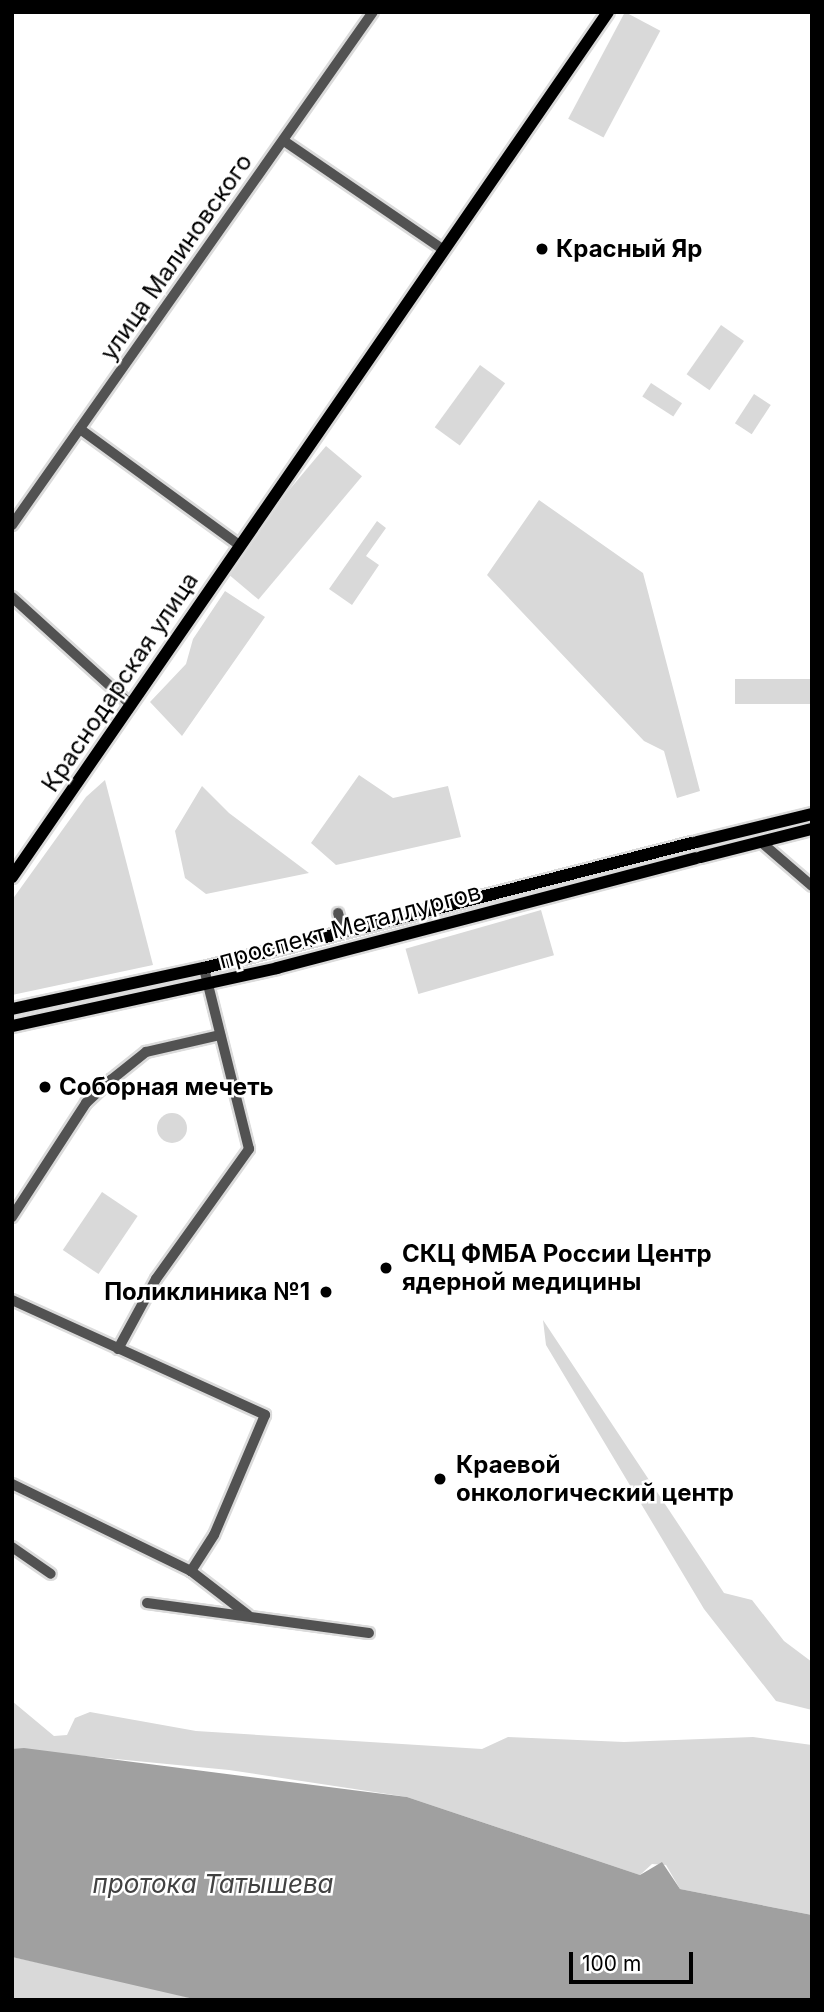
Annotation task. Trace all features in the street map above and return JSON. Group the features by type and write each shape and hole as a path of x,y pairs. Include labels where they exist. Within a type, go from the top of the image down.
{"main road":[{"name":"Краснодарская улица","path":"12,877 608,12"},
{"name":"проспект Металлургов","path":"12,1007 204,968 812,814"},
{"name":"проспект Металлургов","path":"12,1026 208,984 812,829"}],"street":[{"name":"улица Малиновского","path":"12,525 373,12"},
{"path":"284,141 444,250"},
{"path":"80,429 239,545"},
{"path":"12,597 131,705"},
{"path":"761,842 812,886"},
{"path":"338,913 344,933"},
{"path":"118,1349 156,1279 249,1149 204,968"},
{"path":"12,1217 86,1103 111,1080 146,1052 220,1035"},
{"path":"12,1300 265,1415 214,1535 191,1571"},
{"path":"12,1484 191,1571 248,1615"},
{"path":"12,1547 51,1574"},
{"path":"147,1603 369,1633"}],"shaded area":[{"path":"625,12 660,31 604,138 568,119"},
{"path":"721,325 744,341 710,390 687,374"},
{"path":"480,365 505,383 460,446 435,427"},
{"path":"651,383 682,403 673,417 642,396"},
{"path":"754,394 771,405 752,434 735,423"},
{"path":"326,446 362,476 259,600 223,569"},
{"path":"539,500 643,573 700,791 677,798 664,751 644,741 487,575"},
{"path":"377,521 386,528 366,556 379,565 352,605 329,589"},
{"path":"225,591 265,617 182,736 150,702 186,664 193,639"},
{"path":"735,679 812,679 812,704 735,704"},
{"path":"359,775 393,798 448,786 461,837 336,865 311,843"},
{"path":"105,780 153,965 12,995 12,900 86,797"},
{"path":"202,786 229,813 309,873 206,894 185,878 175,831"},
{"path":"541,910 554,955 418,994 405,949"},
{"path":"172,1113 183,1117 187,1128 183,1139 172,1143 161,1139 157,1128 161,1117"},
{"path":"102,1192 138,1216 99,1274 63,1250"},
{"path":"543,1320 724,1593 752,1600 784,1641 812,1662 812,1710 776,1701 704,1609 546,1345"},
{"path":"12,1701 54,1736 67,1735 75,1718 90,1712 196,1731 482,1749 508,1737 624,1742 753,1737 812,1745 812,1915 680,1889 666,1865 652,1864 640,1875 407,1797 229,1770 12,1749"},
{"path":"12,1957 130,1982 198,2000 12,2000"}],"water":[{"name":"протока Татышева","path":"24,1748 407,1797 640,1875 662,1862 680,1889 812,1915 812,2000 198,2000 12,1957 12,1749"}],"place":[{"name":"Красный Яр","path":"542,249"},
{"name":"Соборная мечеть","path":"45,1087"},
{"name":"СКЦ ФМБА России Центр ядерной медицины","path":"386,1268"},
{"name":"Поликлиника №1","path":"326,1292"},
{"name":"Краевой онкологический центр","path":"440,1479"}]}
